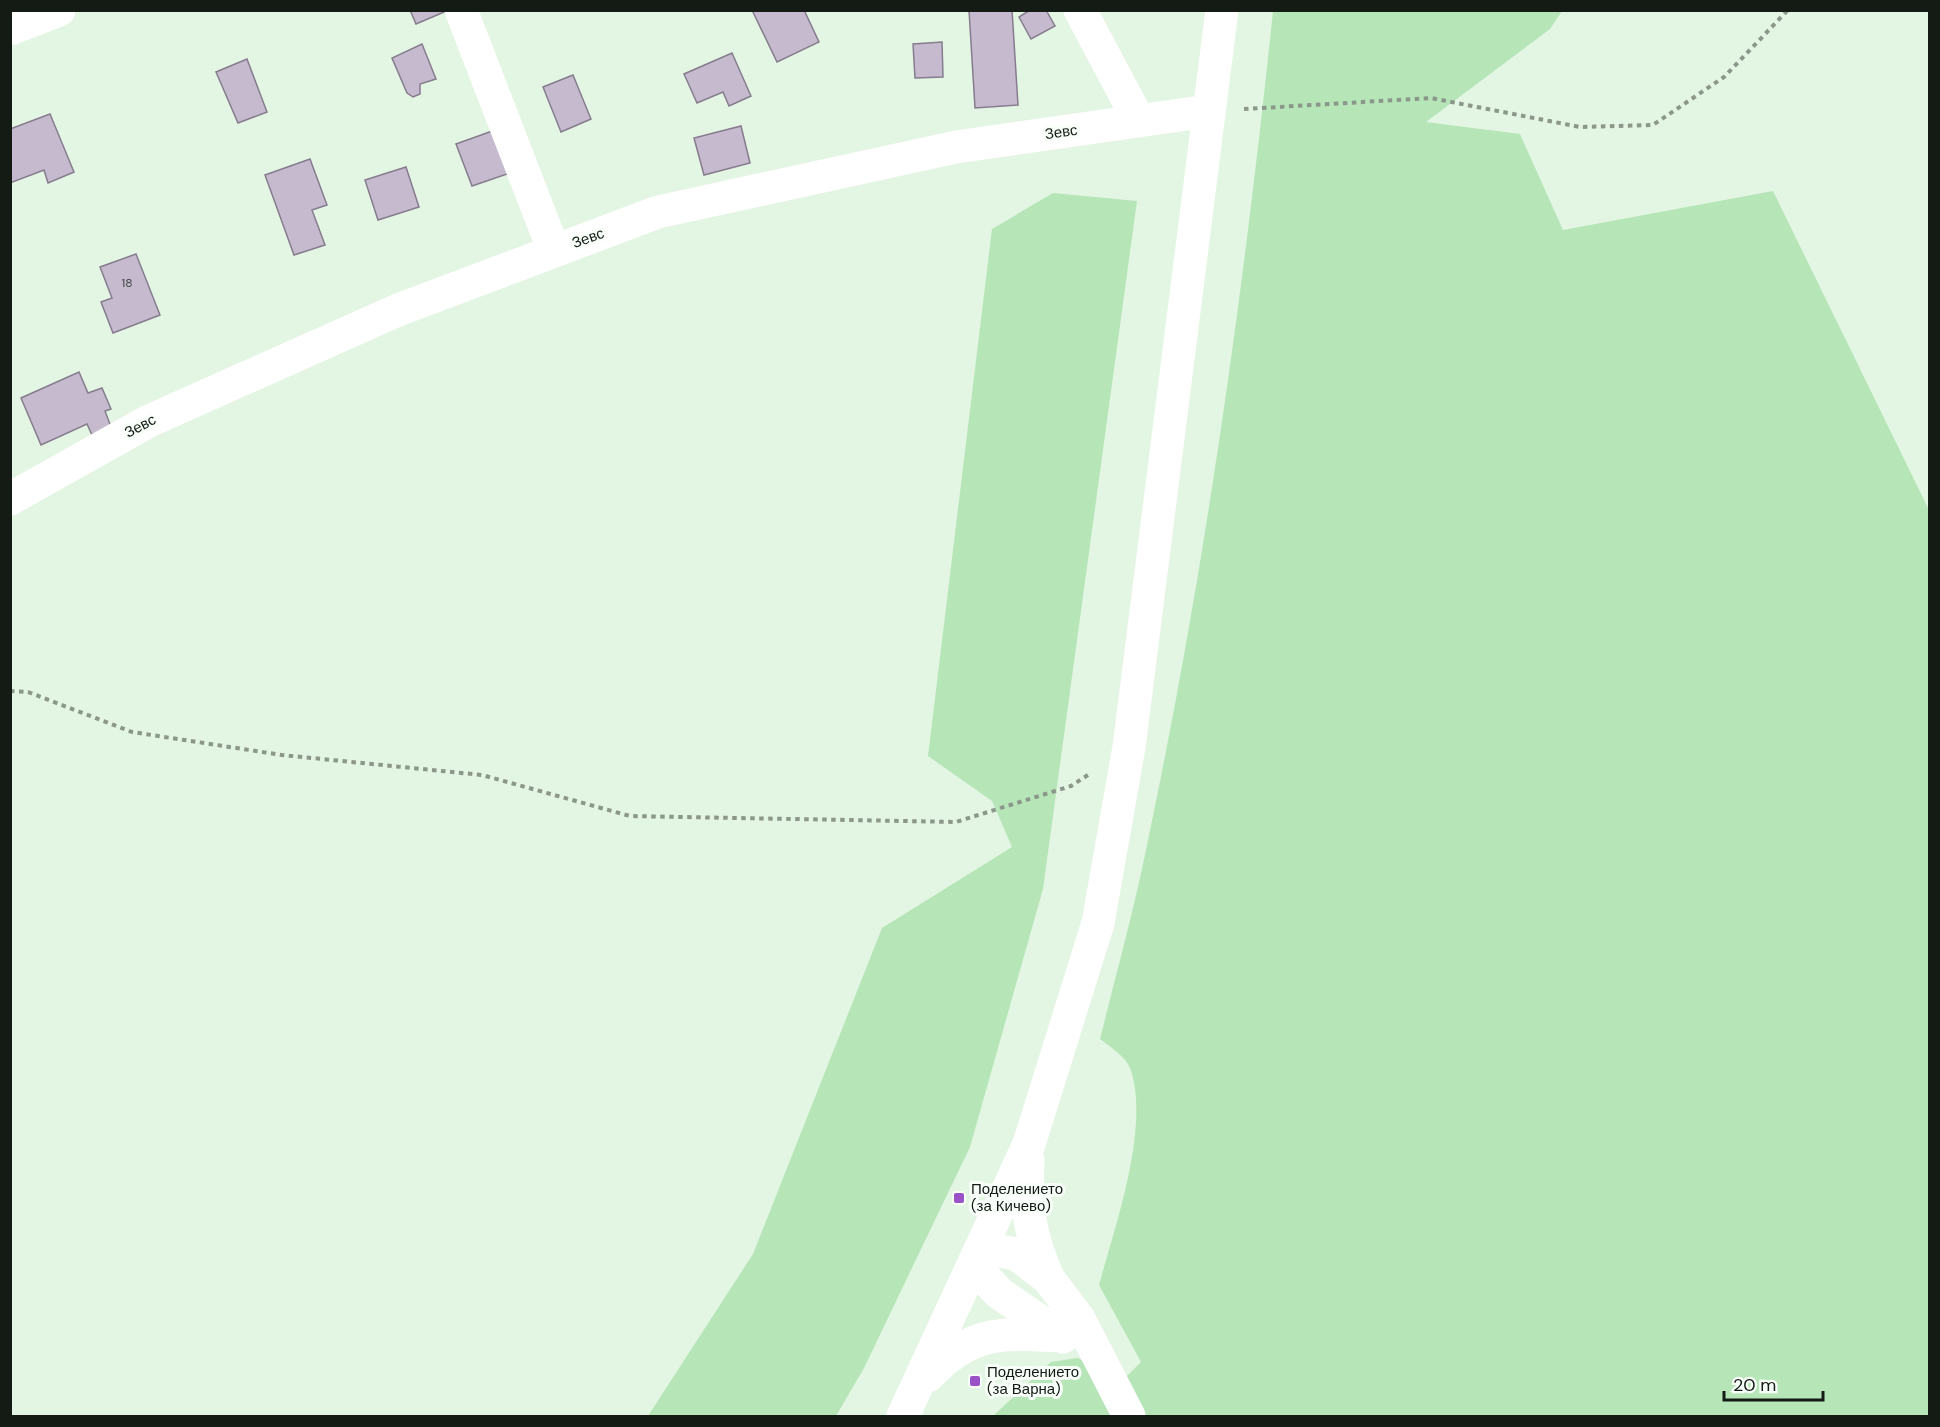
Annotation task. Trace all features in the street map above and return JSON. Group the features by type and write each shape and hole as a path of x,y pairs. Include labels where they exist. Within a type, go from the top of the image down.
{"street":[{"path":"20,21 60,10"},
{"path":"461,10 554,251"},
{"path":"1080,10 1139,122"},
{"path":"903,1416 1029,1144 1098,923 1129,747 1222,10"},
{"name":"Зевс","path":"10,499 149,421 398,310 670,210 956,147 1208,111"},
{"path":"1029,1144 1026,1199 1033,1241 1048,1278 1079,1319 1129,1416"},
{"path":"978,1257 1016,1254 1048,1278"},
{"path":"978,1257 999,1293 1101,1364"},
{"path":"917,1388 942,1361 979,1338 1011,1334 1062,1336"}],"path":[{"path":"1208,111 1431,98 1580,127 1653,125 1724,77 1788,10"},
{"path":"10,691 28,692 132,732 282,755 482,775 630,816 956,822 1071,786 1129,747"}],"green space":[{"path":"1273,11 1562,11 1550,29 1426,122 1520,134 1563,230 1773,191 1929,510 1929,1416 993,1416 1051,1362 1078,1358 1120,1383 1141,1362 1099,1285 1128,1176 1134,1146 1136,1118 1135,1091 1130,1068 1121,1056 1100,1039 1147,845 1205,534 1236,325"},
{"path":"1053,193 1137,201 1043,889 970,1147 864,1368 836,1416 648,1416 753,1254 882,928 1012,847 992,801 928,756 992,229"}],"building":[{"path":"410,10 443,10 444,12 416,24"},
{"path":"752,10 804,10 819,42 777,62"},
{"path":"969,10 1012,10 1018,105 975,108"},
{"path":"1030,10 1046,10 1055,26 1031,39 1019,17"},
{"path":"942,42 943,77 915,78 913,44"},
{"path":"422,44 436,79 420,84 420,94 413,97 407,93 392,58"},
{"path":"732,53 751,96 729,106 723,92 697,103 684,74"},
{"path":"247,59 267,112 238,123 216,72"},
{"path":"573,75 591,119 561,132 543,87"},
{"path":"50,114 74,172 48,183 44,170 10,183 10,129"},
{"path":"741,126 750,163 704,175 694,138"},
{"path":"495,130 510,173 472,186 456,144"},
{"path":"310,159 327,205 312,210 325,245 294,255 265,175"},
{"path":"406,167 419,207 378,220 365,180"},
{"path":"136,254 160,315 113,333 101,302 112,298 100,267"},
{"path":"79,372 88,393 102,388 111,409 105,411 111,427 92,435 87,424 41,445 21,398"}],"place":[{"name":"Поделението (за Кичево)","path":"959,1198"},
{"name":"Поделението (за Варна)","path":"975,1381"}]}
